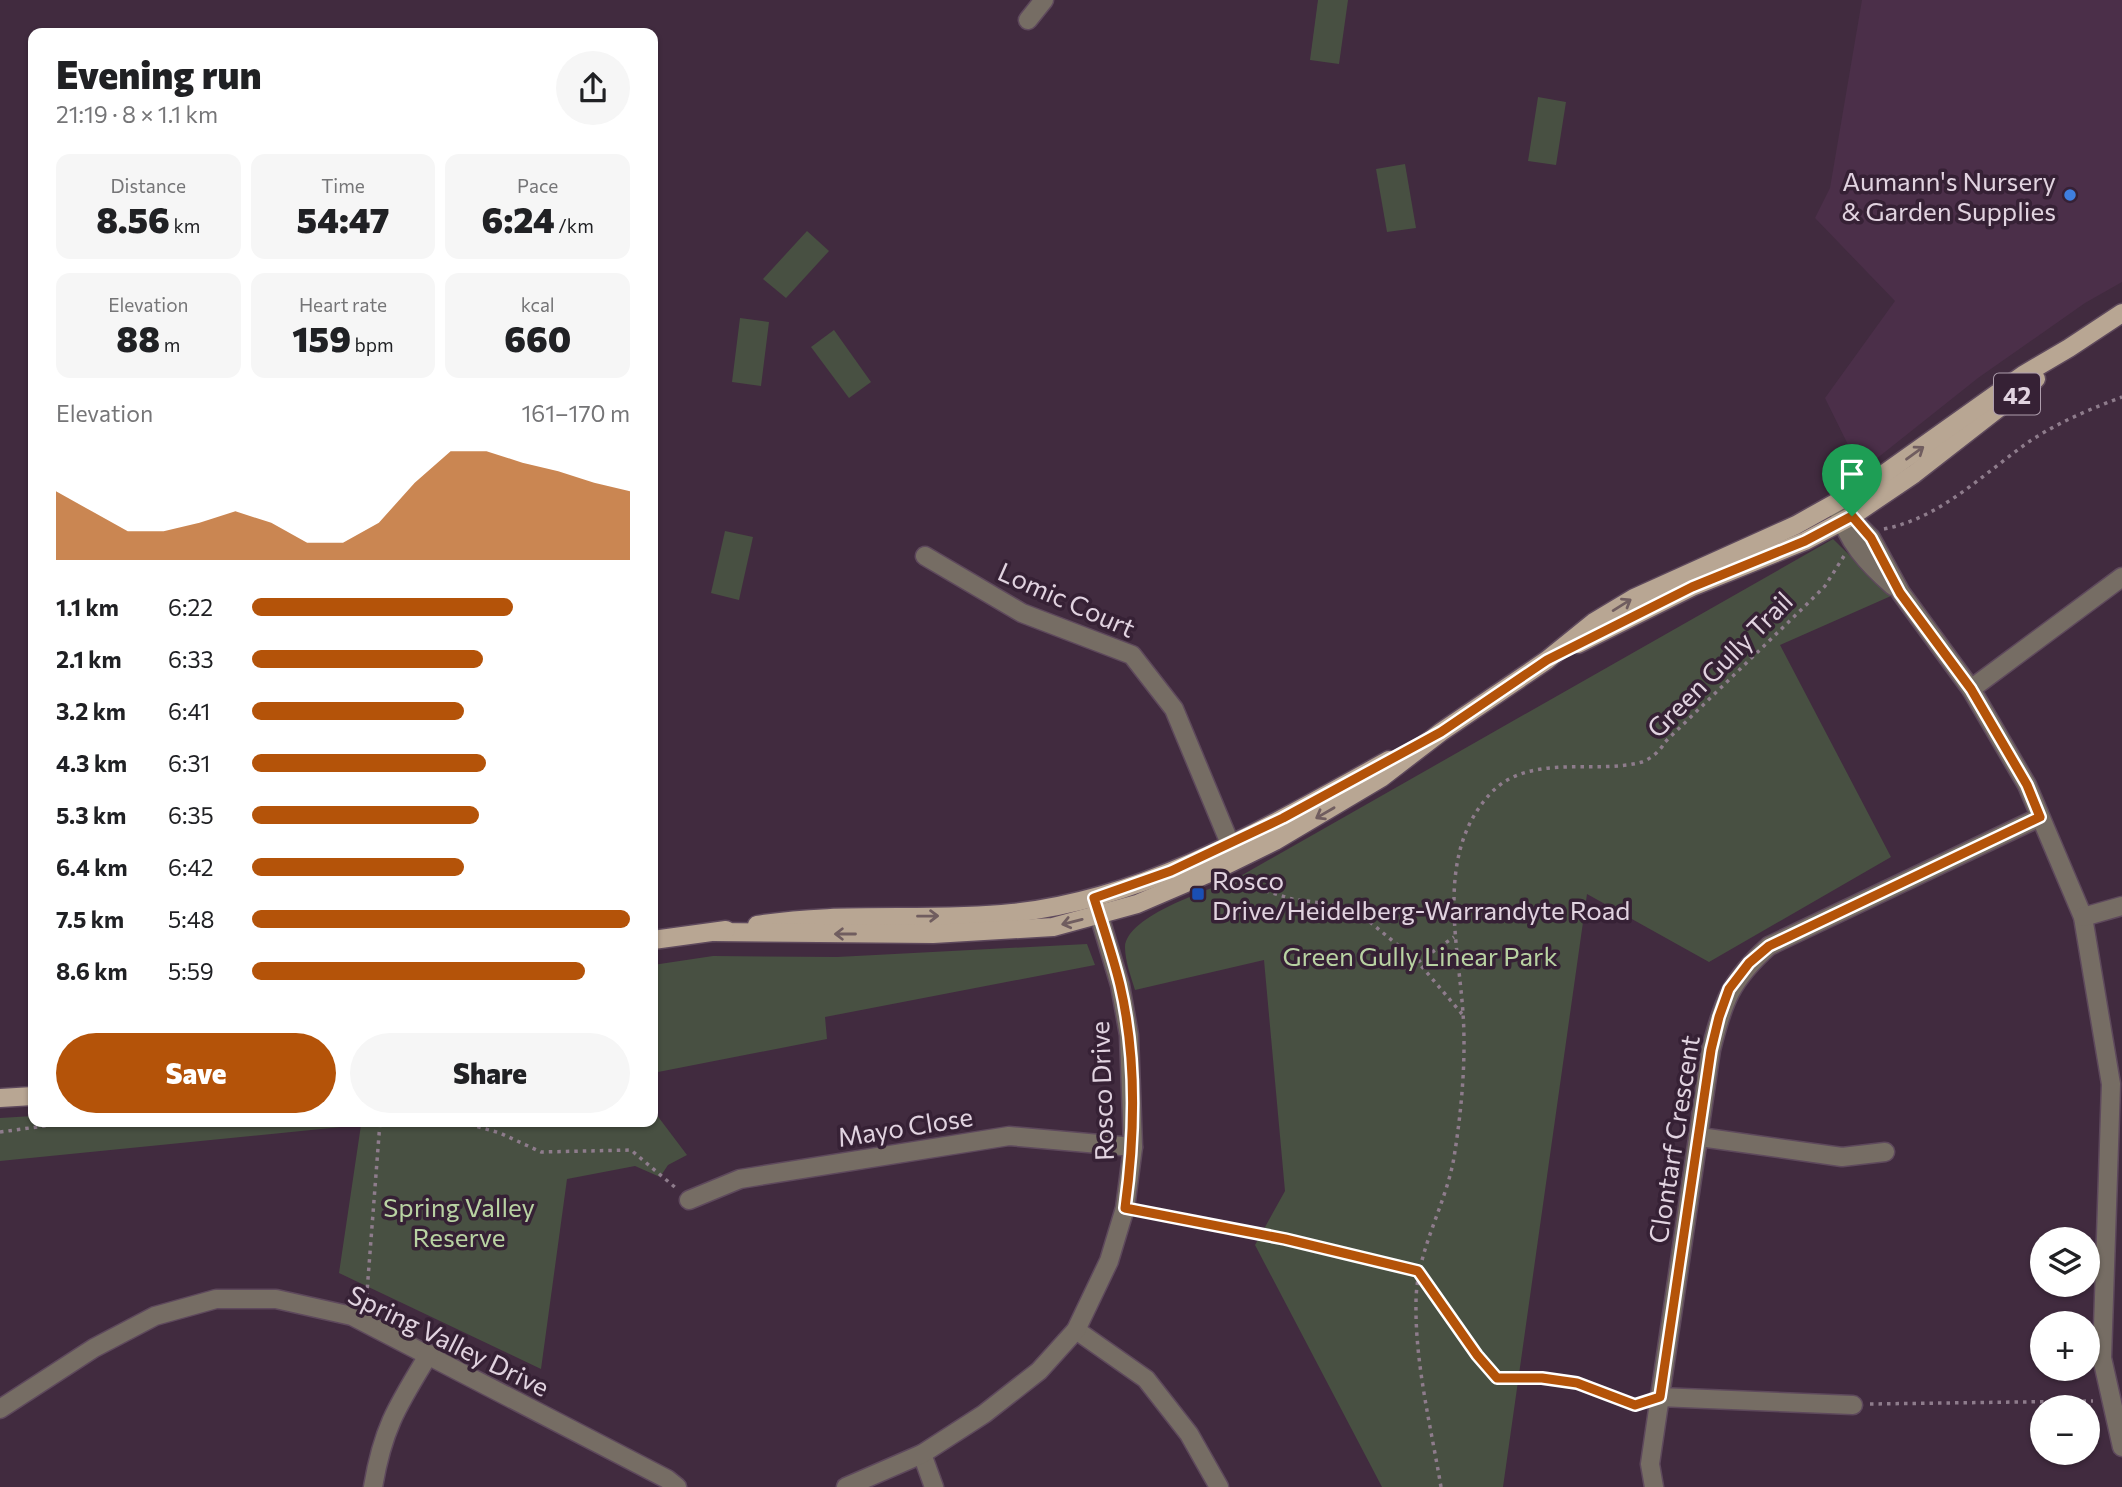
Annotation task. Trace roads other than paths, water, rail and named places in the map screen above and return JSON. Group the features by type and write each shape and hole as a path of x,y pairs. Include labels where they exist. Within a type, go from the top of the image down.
{"main road":[{"name":"42","path":"714,932 984,933 1053,927 1137,904 1237,861 1361,791 1441,732 1547,660 1594,622 1634,598 1837,504 2023,375 2122,313"},
{"name":"42","path":"1547,660 1692,587 1847,519 1954,443 2028,386 2069,348"},
{"name":"42","path":"658,939 773,922 1010,914 1094,898 1171,871 1230,844 1441,732"},
{"path":"0,1098 28,1096"}],"street":[{"path":"1028,20 1044,0"},
{"path":"1837,504 1847,519 1871,538 1900,593"},
{"path":"1847,519 1854,547 1900,593 1971,689 2027,785 2083,917 2111,1084 2102,1358 2117,1400 2122,1447"},
{"name":"Lomic Court","path":"925,556 1022,613 1132,655 1174,709 1237,861"},
{"path":"1971,689 2122,577"},
{"name":"Clontarf Crescent","path":"1654,1487 1650,1464 1711,1050 1729,989 1749,963 1769,946 2040,817"},
{"name":"Rosco Drive","path":"846,1487 922,1454 984,1413 1039,1371 1076,1330 1109,1261 1125,1208 1133,1147 1129,1035 1120,985 1094,898"},
{"path":"2083,917 2122,906"},
{"name":"Mayo Close","path":"689,1200 740,1179 1009,1136 1133,1147"},
{"path":"1700,1137 1842,1157 1885,1152"},
{"name":"Spring Valley Drive","path":"0,1409 94,1348 155,1316 216,1299 276,1299 352,1316 365,1322 667,1479 677,1487"},
{"path":"1076,1330 1146,1379 1189,1434 1219,1487"},
{"path":"373,1487 380,1446 394,1410 429,1354"},
{"path":"1660,1397 1853,1405"},
{"path":"922,1454 934,1487"}],"place":[{"name":"Aumann's Nursery & Garden Supplies","path":"2070,195"},
{"name":"Rosco Drive/Heidelberg-Warrandyte Road","path":"1198,894"}],"park label":[{"name":"Green Gully Linear Park","path":"1420,955"},
{"name":"Spring Valley Reserve","path":"459,1221"}]}
